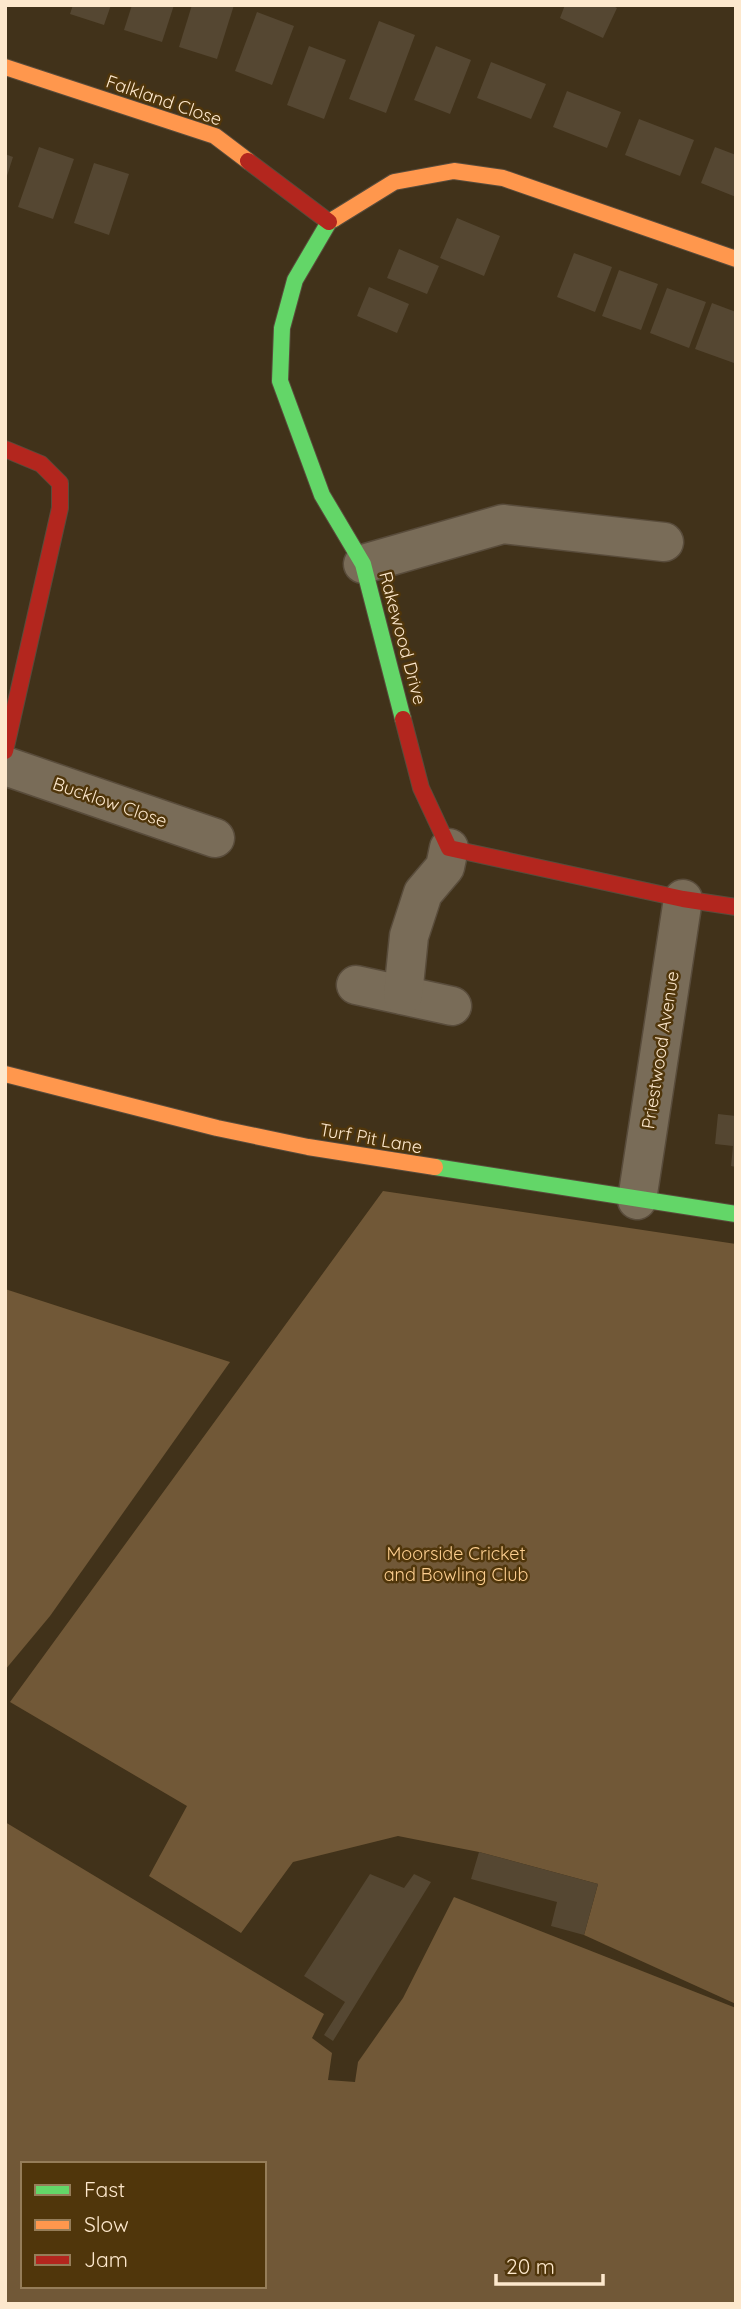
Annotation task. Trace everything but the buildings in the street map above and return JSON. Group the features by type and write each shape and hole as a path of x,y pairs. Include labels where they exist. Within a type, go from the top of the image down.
{"street":[{"name":"Falkland Close","path":"5,67 215,136 329,222"},
{"name":"Rakewood Drive","path":"449,848 421,788 363,564 322,495 280,382 282,328 295,280 329,222 394,182 454,171 503,178 736,259"},
{"path":"5,449 41,464 60,482 60,508 5,751"},
{"path":"363,564 503,524 664,542"},
{"name":"Bucklow Close","path":"5,766 215,838"},
{"path":"403,995 409,936 423,893 445,867 449,848 682,900 736,907"},
{"name":"Priestwood Avenue","path":"637,1200 682,900"},
{"path":"356,985 452,1006"},
{"name":"Turf Pit Lane","path":"5,1074 217,1129 269,1139 384,1160 736,1214"}],"green space":[{"name":"Moorside Cricket and Bowling Club","path":"383,1191 736,1244 736,2004 584,1935 598,1884 479,1852 398,1836 293,1862 241,1933 149,1876 187,1806 10,1702"},
{"path":"5,1289 230,1362 50,1616 5,1670"},
{"path":"5,1822 324,2014 312,2038 332,2053 328,2080 355,2082 358,2062 403,1998 454,1897 736,2008 736,2304 5,2304"}],"traffic: fast":[{"path":"334,219 329,222 295,280 282,328 280,381 322,495 363,564 403,719"},
{"path":"435,1167 736,1214"}],"traffic: slow":[{"path":"5,67 215,136 248,161"},
{"path":"334,219 394,182 454,171 503,178 736,259"},
{"path":"5,1074 217,1128 308,1147 435,1167"}],"traffic: jam":[{"path":"248,161 329,222"},
{"path":"5,449 41,464 60,483 60,508 5,751"},
{"path":"403,719 421,788 449,848 683,899 736,907"}]}
